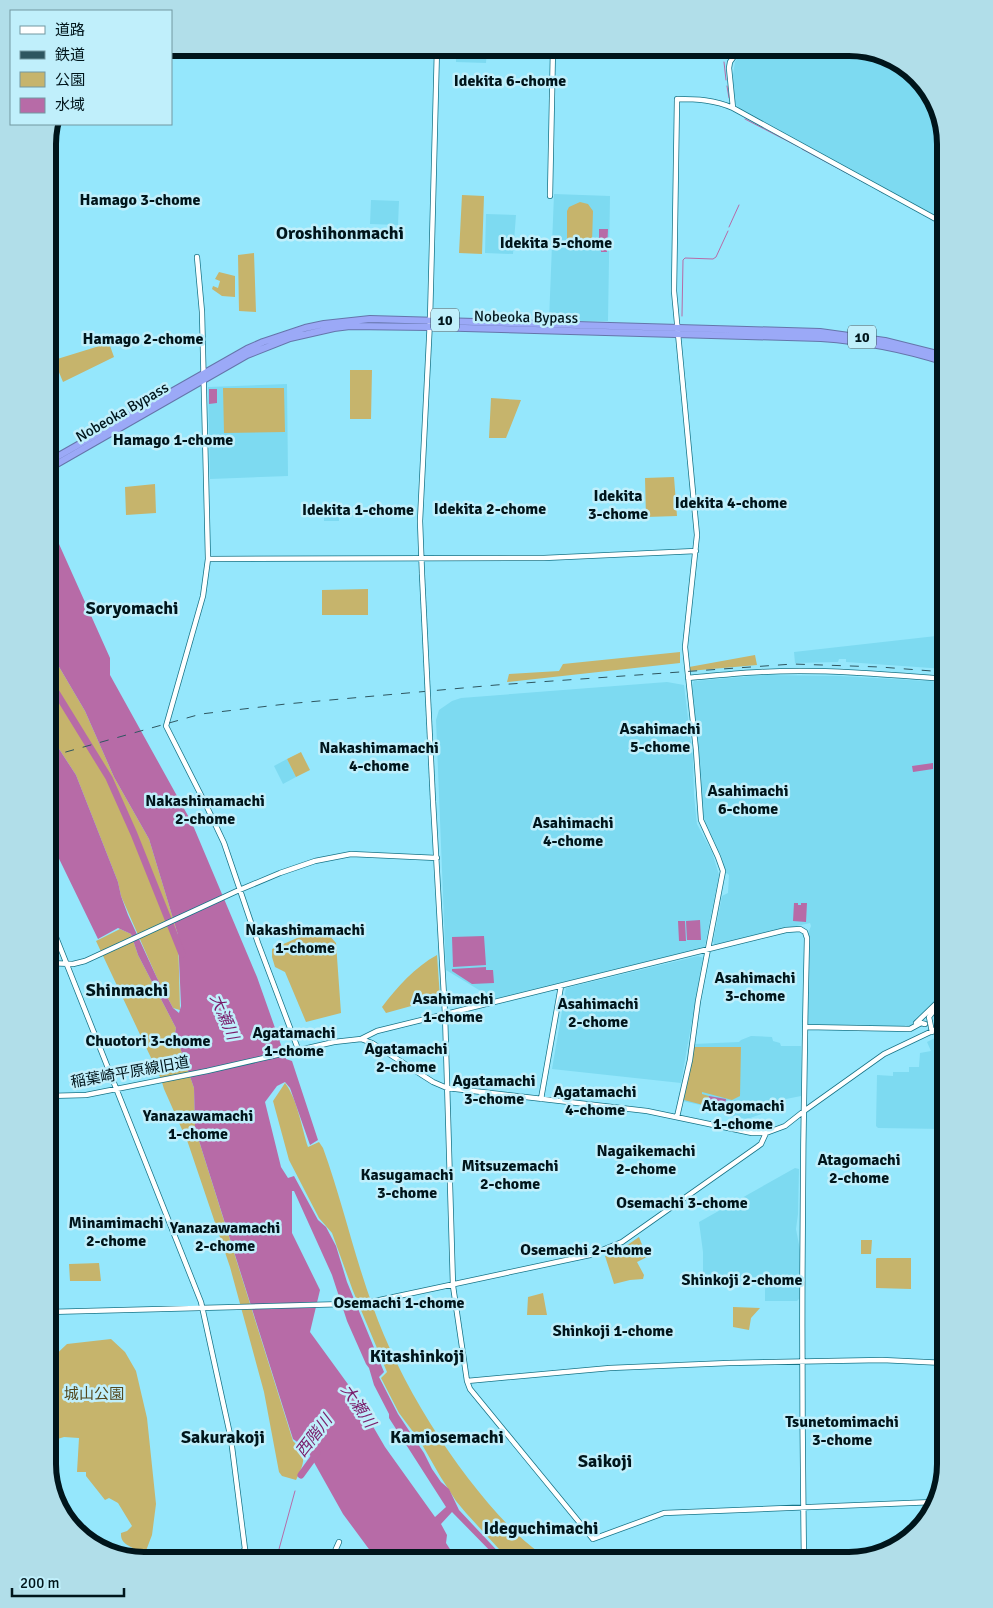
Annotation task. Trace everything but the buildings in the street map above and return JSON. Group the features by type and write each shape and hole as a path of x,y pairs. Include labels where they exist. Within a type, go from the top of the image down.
{"highway":[{"name":"Nobeoka Bypass","path":"203,378 247,349 263,342 305,328 370,319 430,320 846,340 901,350 937,360"},
{"name":"Nobeoka Bypass","path":"56,464 203,378 247,355 308,333 350,326 820,332 885,341 937,354"},
{"name":"Nobeoka Bypass","path":"56,458 98,438"}],"street":[{"path":"436,56 430,320 420,521 445,1014 453,1286 467,1381 470,1389 592,1539 664,1513 928,1502"},
{"path":"550,196 553,56"},
{"path":"733,108 729,68 730,62 734,56"},
{"path":"677,1117 690,1060 694,1026 723,871 701,820 685,647 696,551 696,528 674,276 677,99 705,100 733,108 937,219"},
{"path":"197,257 202,312 208,558 203,596 166,726 214,820 298,1049"},
{"path":"208,558 558,558 696,551"},
{"path":"688,678 761,672 793,672 937,678"},
{"path":"56,963 85,961 280,873 315,861 340,855 366,854 437,858"},
{"name":"稲葉崎平原線旧道","path":"56,1096 86,1095 207,1071 298,1049 361,1038 376,1031 795,929 803,930 806,934 805,1027"},
{"path":"56,937 202,1307 211,1341 214,1370 231,1438 246,1552"},
{"path":"541,1098 561,986"},
{"path":"909,1029 937,1003"},
{"path":"932,1032 929,1018 937,1007"},
{"path":"926,1013 925,1024 932,1032"},
{"path":"804,1552 801,1362 805,1027 912,1029 921,1023 925,1024"},
{"path":"361,1038 433,1082 447,1088 647,1111 752,1133 766,1133 785,1126 804,1110 884,1054 937,1030"},
{"path":"56,1312 346,1304 375,1301 453,1286 590,1255 616,1245 757,1147 761,1144 766,1133"},
{"path":"467,1381 610,1368 728,1363 882,1360 937,1363"},
{"path":"334,1552 339,1542"},
{"path":"242,1552 245,1548"}],"shaded area":[{"path":"456,56 486,56 486,63 456,62"},
{"path":"738,56 854,56 877,61 898,71 922,95 934,122 937,144 937,218 742,111 734,100 732,81 735,62"},
{"path":"554,194 610,196 608,321 549,321"},
{"path":"371,200 399,201 398,225 370,224"},
{"path":"486,214 516,215 513,254 485,253"},
{"path":"287,384 288,476 210,479 208,387"},
{"path":"324,506 339,507 339,521 324,521"},
{"path":"937,636 937,668 846,662 846,659 839,659 838,662 795,663 794,652"},
{"path":"765,675 840,676 937,682 937,999 909,1028 906,1025 903,1027 808,1024 810,923 715,945 713,942 722,896 728,893 729,875 725,872 722,858 705,822 703,812 692,685 694,681"},
{"path":"667,682 684,685 693,759 697,824 712,852 719,875 705,946 494,999 446,970 436,720 439,710 452,701 461,698"},
{"path":"287,759 296,777 283,784 274,766"},
{"path":"698,956 703,958 681,1083 552,1069 566,988"},
{"path":"751,1036 772,1037 773,1041 780,1043 781,1046 801,1046 801,1096 786,1099 786,1106 747,1119 733,1116 733,1112 682,1101 693,1044 739,1042"},
{"path":"937,1037 937,1129 878,1128 876,1126 877,1075 893,1076 893,1072 909,1072 909,1067 919,1067 920,1053 931,1051 927,1042"},
{"path":"795,1168 799,1169 796,1229 800,1250 799,1299 797,1301 765,1301 765,1283 703,1280 703,1252 699,1222"}],"green space":[{"path":"462,195 484,196 482,254 459,253"},
{"path":"580,202 588,204 593,211 592,242 586,248 576,249 567,241 567,211 569,207"},
{"path":"254,253 256,312 239,311 238,255"},
{"path":"219,272 235,276 235,297 222,296 212,289 213,286 218,288 220,281 215,279"},
{"path":"109,343 114,357 63,382 56,365 56,359"},
{"path":"350,370 372,370 371,419 350,419"},
{"path":"223,388 284,388 285,432 224,433"},
{"path":"491,398 521,400 506,438 489,438"},
{"path":"674,477 677,516 646,517 645,478"},
{"path":"155,484 156,513 126,515 125,487"},
{"path":"368,589 368,615 322,615 322,590"},
{"path":"680,652 680,663 507,682 509,674 559,671 563,664"},
{"path":"755,655 757,665 689,671 689,667"},
{"path":"56,662 85,711 114,777 149,839 178,935 180,1010 173,1008 157,978 121,896 118,882 76,775 56,744"},
{"path":"301,752 310,770 296,777 287,759"},
{"path":"120,929 131,934 138,955 176,1028 175,1033 194,1088 195,1128 293,1441 303,1455 303,1464 296,1480 282,1476 279,1472 264,1392 230,1267 188,1143 161,1079 96,941"},
{"path":"328,934 336,943 341,1013 306,1022 285,972 275,967 272,949 304,935"},
{"path":"437,955 440,998 386,1013 382,1007 394,992 414,971"},
{"path":"692,1047 741,1047 740,1096 732,1100 702,1092 702,1094 709,1096 707,1106 684,1100"},
{"path":"285,1083 296,1105 308,1147 319,1142 323,1148 373,1307 399,1367 433,1428 452,1457 494,1510 516,1533 538,1552 502,1552 456,1501 420,1441 399,1413 381,1378 387,1372 353,1291 332,1233 319,1218 289,1160 273,1101"},
{"path":"639,1237 647,1257 637,1262 644,1275 643,1279 614,1284 605,1256 617,1252"},
{"path":"861,1240 872,1240 871,1254 861,1254"},
{"path":"877,1258 911,1258 911,1289 876,1288"},
{"path":"99,1263 101,1281 70,1281 69,1264"},
{"path":"543,1293 547,1315 527,1315 528,1297"},
{"path":"733,1307 760,1308 751,1318 749,1330 733,1327"},
{"name":"城山公園","path":"111,1339 125,1352 136,1371 147,1418 156,1504 152,1535 146,1552 139,1552 126,1544 121,1538 121,1533 127,1531 132,1526 118,1503 109,1498 105,1500 86,1476 86,1472 77,1472 79,1438 64,1437 56,1440 56,1354 67,1344"}],"water":[{"path":"599,229 608,229 607,252 599,250"},
{"path":"209,389 217,389 217,403 209,404"},
{"path":"56,515 59,544 110,658 110,675 192,823 257,977 286,1059 292,1061 318,1140 310,1145 290,1088 285,1082 277,1086 265,1102 281,1167 288,1178 294,1176 318,1220 326,1227 336,1246 347,1282 384,1372 379,1377 398,1414 424,1453 432,1469 441,1482 449,1489 459,1510 498,1552 491,1552 452,1512 441,1524 447,1535 446,1543 452,1552 371,1552 343,1514 306,1448 293,1439 195,1128 194,1088 175,1033 176,1028 138,955 131,934 118,928 98,939 56,852 56,744 76,775 118,882 128,915 157,978 173,1008 179,1013 181,1006 178,935 149,839 114,777 85,711 56,662","holes":["292,1191 294,1191 332,1275 347,1321 369,1368 374,1385 389,1414 389,1418 446,1507 435,1517 385,1447 350,1387 310,1332 320,1290 292,1233"]},
{"path":"933,763 933,769 913,772 912,766"},
{"path":"794,903 801,905 801,903 807,903 806,922 793,921"},
{"path":"700,920 701,940 687,940 686,921"},
{"path":"678,921 685,921 686,941 679,941"},
{"path":"484,936 486,965 453,967 452,937"},
{"path":"486,967 486,970 493,970 494,983 472,984 452,971 452,969"},
{"path":"709,1096 726,1099 724,1110 707,1106"}],"waterway":[{"path":"724,62 726,80"},
{"path":"727,86 729,98"},
{"path":"745,119 799,147"},
{"path":"802,149 867,184"},
{"path":"878,190 883,193"},
{"path":"729,227 739,205"},
{"path":"682,316 683,260 685,258 713,259 716,257 728,231"},
{"name":"大瀬川","path":"56,692 109,778 134,834 182,954"},
{"name":"西階川","path":"301,1475 317,1453"},
{"name":"西階川","path":"278,1552 295,1491"}],"railway":[{"path":"56,755 201,714 286,704 496,685 793,664 937,671"}],"district":[{"name":"Idekita 6-chome","path":"510,81"},
{"name":"Hamago 3-chome","path":"140,200"},
{"name":"Oroshihonmachi","path":"340,233"},
{"name":"Idekita 5-chome","path":"556,243"},
{"name":"Hamago 2-chome","path":"143,339"},
{"name":"Hamago 1-chome","path":"173,440"},
{"name":"Idekita 4-chome","path":"731,503"},
{"name":"Idekita 3-chome","path":"618,505"},
{"name":"Idekita 2-chome","path":"490,509"},
{"name":"Idekita 1-chome","path":"358,510"},
{"name":"Soryomachi","path":"132,608"},
{"name":"Asahimachi 5-chome","path":"660,738"},
{"name":"Nakashimamachi 4-chome","path":"379,757"},
{"name":"Asahimachi 6-chome","path":"748,800"},
{"name":"Nakashimamachi 2-chome","path":"205,810"},
{"name":"Asahimachi 4-chome","path":"573,832"},
{"name":"Nakashimamachi 1-chome","path":"305,939"},
{"name":"Asahimachi 3-chome","path":"755,987"},
{"name":"Shinmachi","path":"127,990"},
{"name":"Asahimachi 1-chome","path":"453,1008"},
{"name":"Asahimachi 2-chome","path":"598,1013"},
{"name":"Chuotori 3-chome","path":"148,1041"},
{"name":"Agatamachi 1-chome","path":"294,1042"},
{"name":"Agatamachi 2-chome","path":"406,1058"},
{"name":"Agatamachi 3-chome","path":"494,1090"},
{"name":"Agatamachi 4-chome","path":"595,1101"},
{"name":"Atagomachi 1-chome","path":"743,1115"},
{"name":"Yanazawamachi 1-chome","path":"198,1125"},
{"name":"Nagaikemachi 2-chome","path":"646,1160"},
{"name":"Atagomachi 2-chome","path":"859,1169"},
{"name":"Mitsuzemachi 2-chome","path":"510,1175"},
{"name":"Kasugamachi 3-chome","path":"407,1184"},
{"name":"Osemachi 3-chome","path":"682,1203"},
{"name":"Minamimachi 2-chome","path":"116,1232"},
{"name":"Yanazawamachi 2-chome","path":"225,1237"},
{"name":"Osemachi 2-chome","path":"586,1250"},
{"name":"Shinkoji 2-chome","path":"742,1280"},
{"name":"Osemachi 1-chome","path":"399,1303"},
{"name":"Shinkoji 1-chome","path":"613,1331"},
{"name":"Kitashinkoji","path":"417,1356"},
{"name":"Tsunetomimachi 3-chome","path":"842,1431"},
{"name":"Sakurakoji","path":"223,1437"},
{"name":"Kamiosemachi","path":"447,1437"},
{"name":"Saikoji","path":"605,1461"},
{"name":"Ideguchimachi","path":"541,1528"}]}
